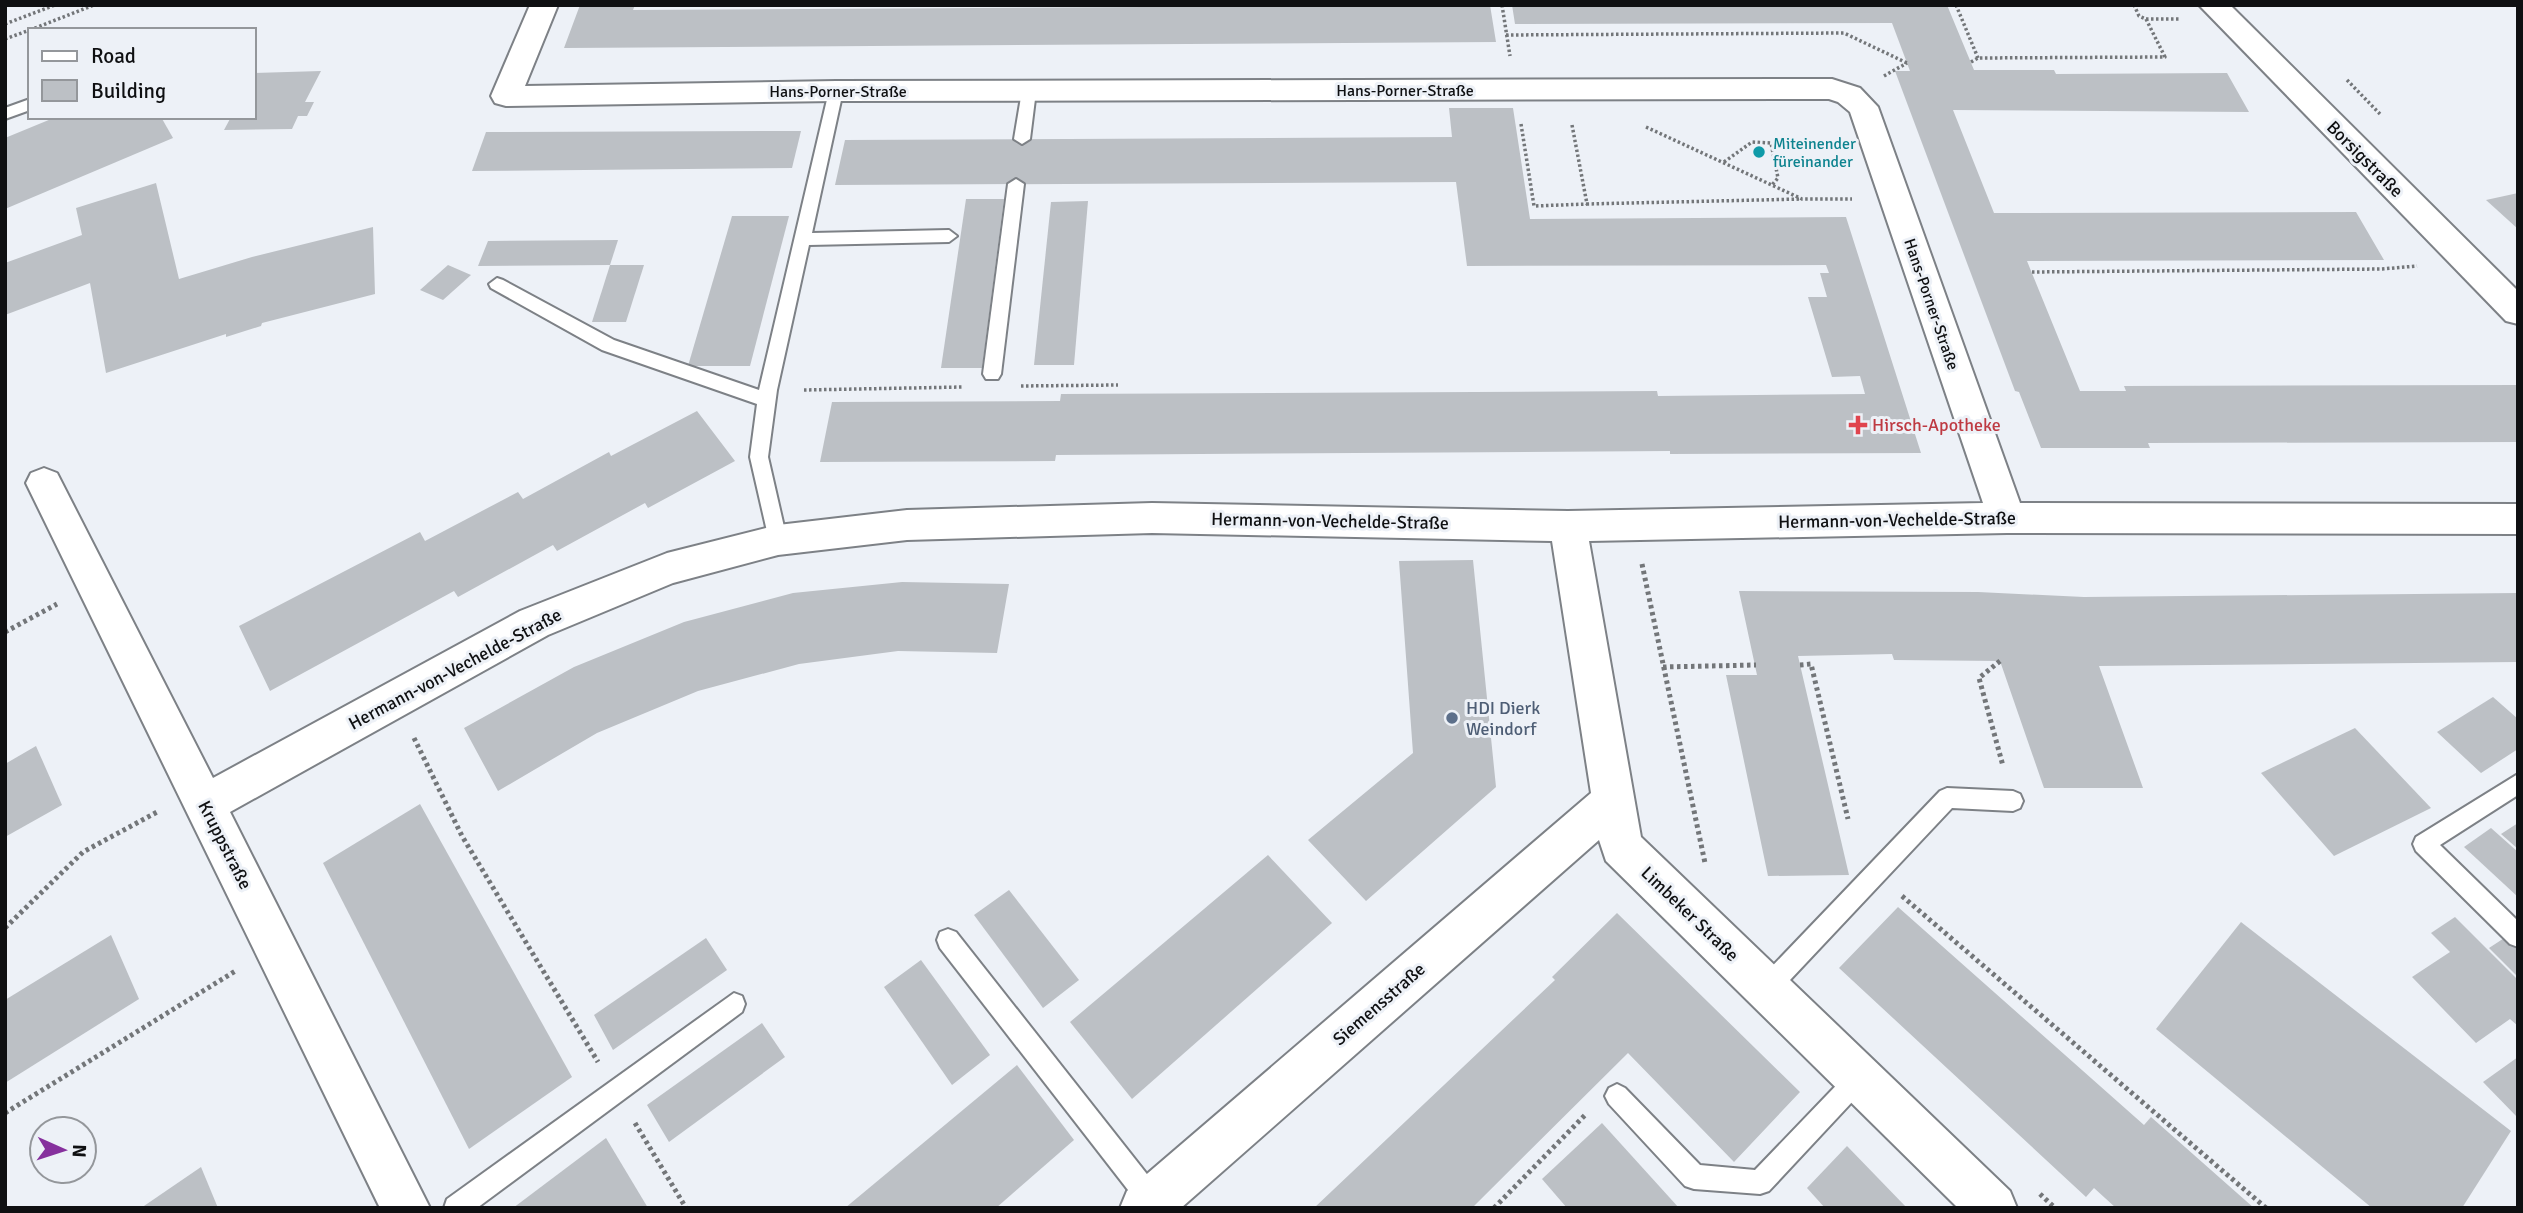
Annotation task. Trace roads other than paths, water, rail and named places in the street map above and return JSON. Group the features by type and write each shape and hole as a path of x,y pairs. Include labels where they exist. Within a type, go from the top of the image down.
{"street":[{"name":"Hans-Porner-Straße","path":"544,5 506,96 836,91 1832,89 1849,95 1863,107 2007,518"},
{"name":"Borsigstraße","path":"2213,5 2518,312"},
{"name":"Kruppstraße","path":"44,483 406,1208"},
{"name":"Hermann-von-Vechelde-Straße","path":"201,797 395,699 534,623 667,569 778,540 907,525 1152,518 1568,526 2007,518 2518,519"},
{"name":"Limbeker Straße","path":"1568,526 1621,847 1993,1208"},
{"name":"Siemensstraße","path":"1148,1205 1614,800"}],"lane":[{"path":"778,540 759,457 768,395 836,91"},
{"path":"1022,139 1029,91"},
{"path":"5,114 28,105"},
{"path":"992,374 1016,184"},
{"path":"802,239 949,236"},
{"path":"497,284 608,345 768,395"},
{"path":"2518,783 2424,844 2518,936"},
{"path":"1767,988 1947,798 2013,801"},
{"path":"948,940 1148,1205"},
{"path":"456,1208 734,1004"},
{"path":"1617,1096 1694,1177 1760,1182 1859,1078"}],"place":[{"name":"Miteinender füreinander","path":"1759,152"},
{"name":"Hirsch-Apotheke","path":"1858,425"},
{"name":"HDI Dierk Weindorf","path":"1452,718"}]}
